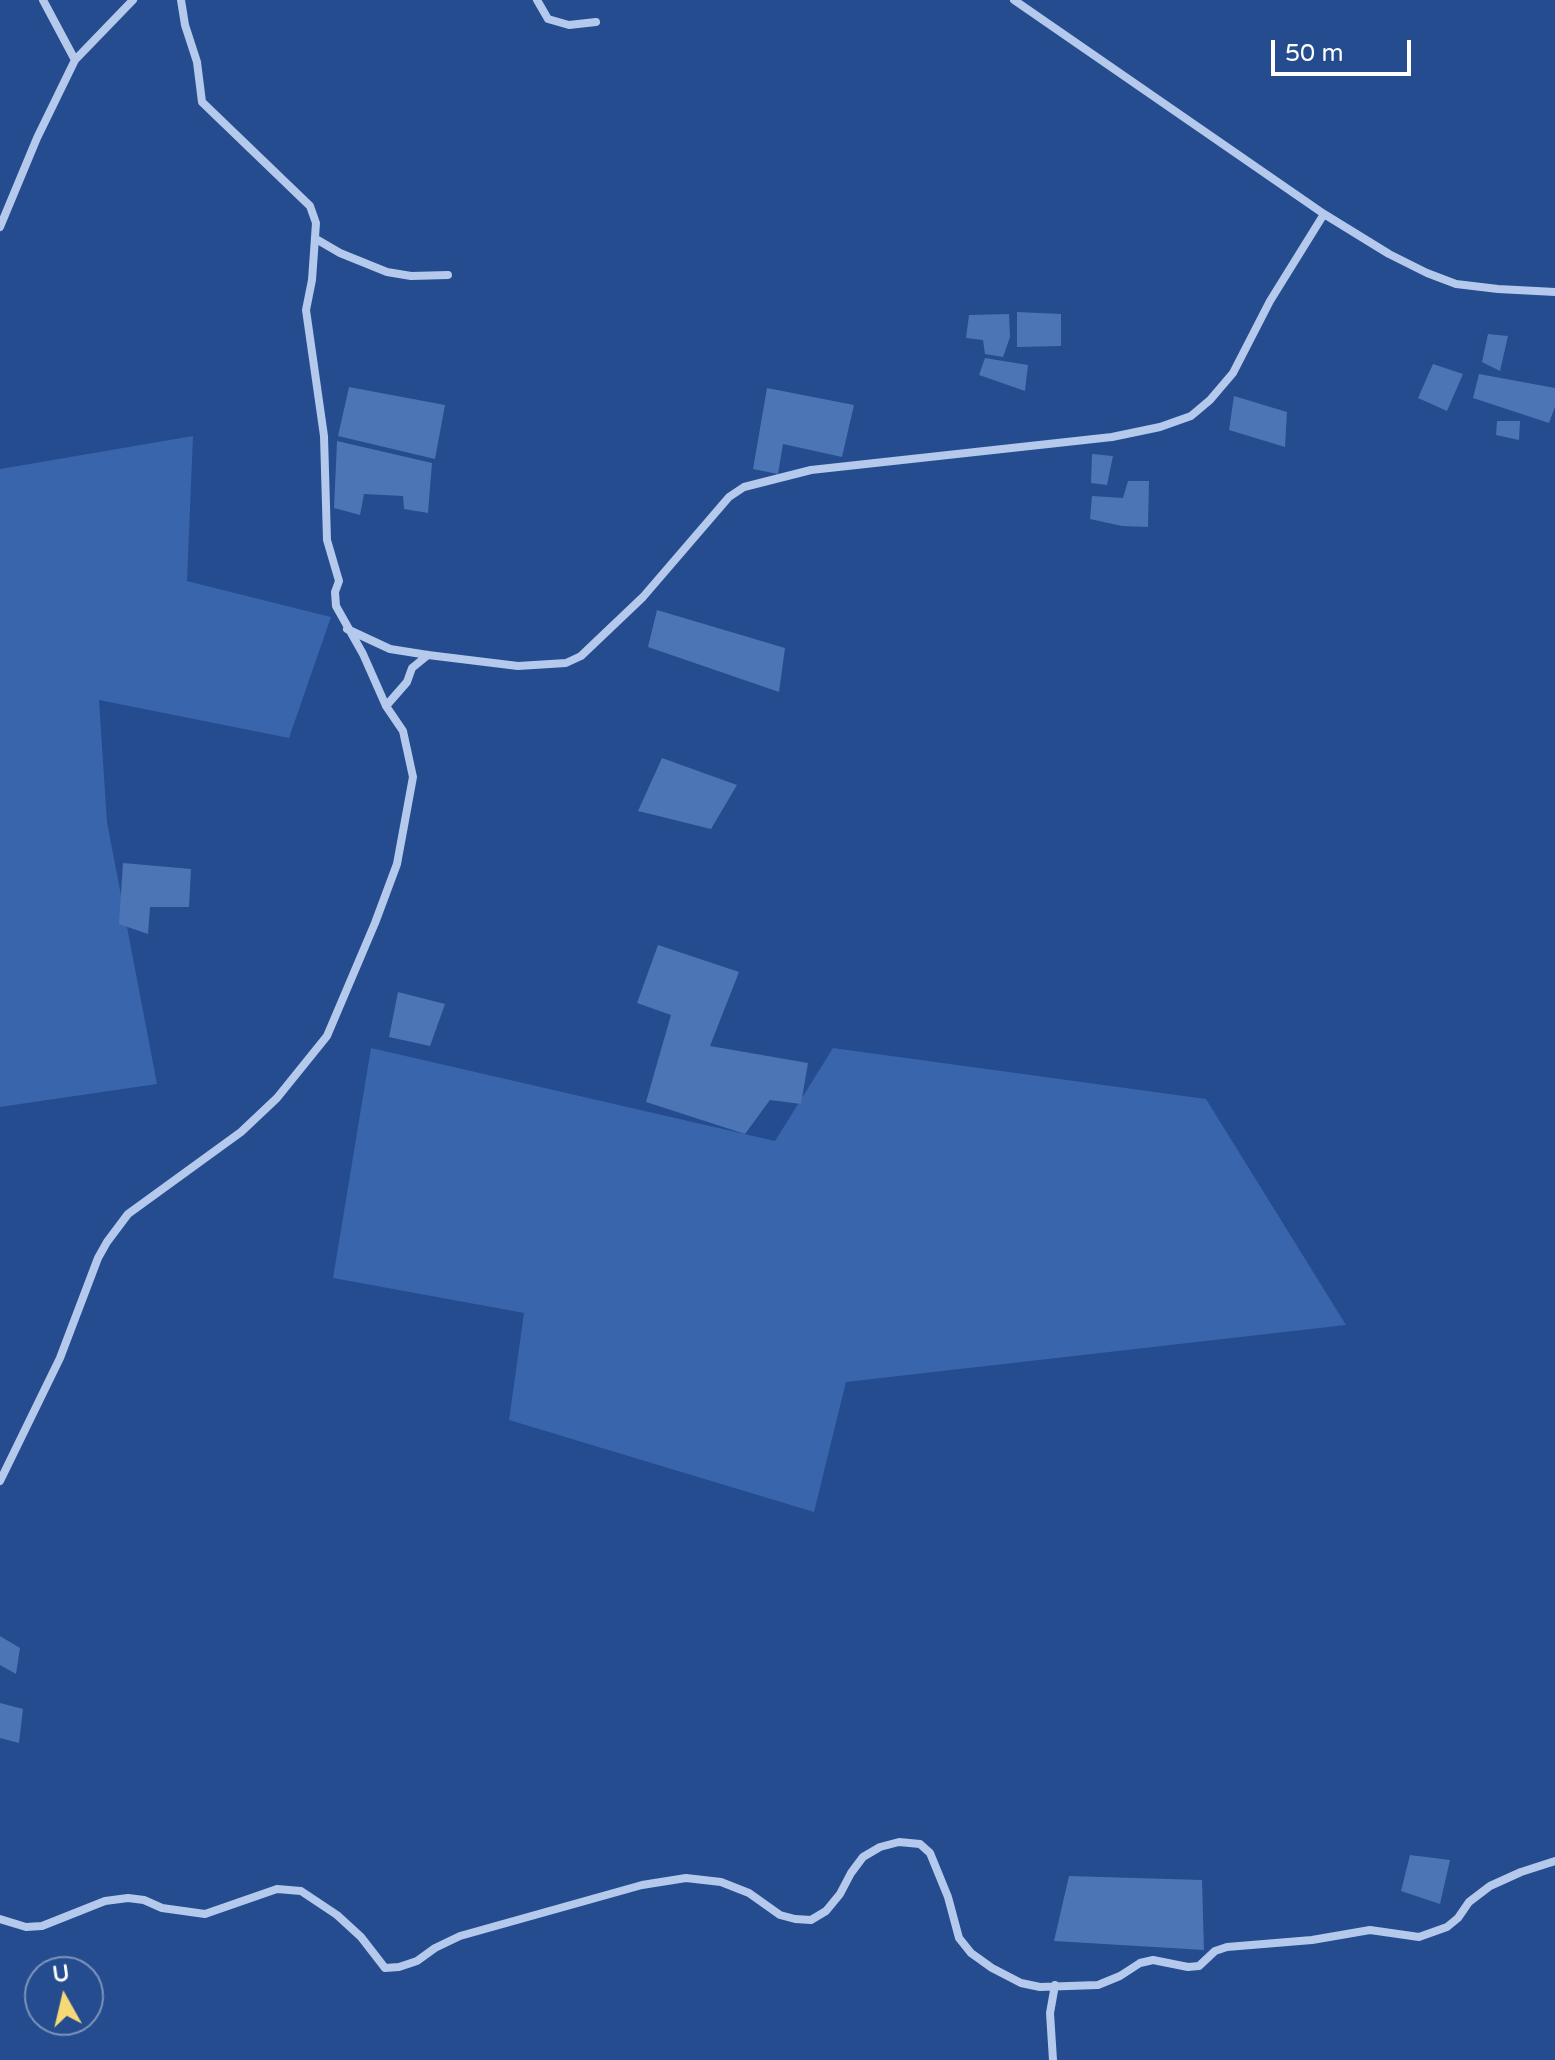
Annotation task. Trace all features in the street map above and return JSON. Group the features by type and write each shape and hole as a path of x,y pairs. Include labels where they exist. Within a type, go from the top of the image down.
{"street":[{"path":"43,0 75,60"},
{"path":"0,227 37,138 75,60 133,0"},
{"path":"0,1481 60,1358 107,1242 128,1214 241,1132 277,1098 327,1036 397,864 413,777 403,731 386,706 363,654 336,606 335,592 339,581 327,540 324,436 306,310 316,223 310,206 202,102 197,62 181,0"},
{"path":"537,0 548,19 569,25 596,22"},
{"path":"1014,0 1324,214 1389,254 1456,284 1555,292"},
{"path":"347,629 390,649 428,655 531,667 566,663 581,656 643,597 729,497 744,487 811,470 1112,437 1160,427 1191,416 1210,400 1233,373 1270,301 1324,214"},
{"path":"316,239 340,253 387,272 411,276 448,275"},
{"path":"386,706 407,682 412,668 428,655"},
{"path":"0,1919 26,1927 42,1926 105,1901 128,1898 144,1900 162,1908 205,1914 277,1889 301,1891 337,1915 361,1937 385,1968 399,1967 417,1961 460,1936 642,1885 686,1878 721,1882 749,1893 780,1915 811,1920 826,1911 863,1857 880,1847 899,1842 920,1844 930,1853 948,1897 959,1938 971,1953 1021,1983 1040,1987 1098,1985 1120,1976 1131,1966 1153,1960 1188,1967 1199,1966 1215,1951 1227,1947 1299,1941 1370,1930 1419,1937 1447,1927 1469,1902 1490,1886 1555,1861"},
{"path":"1053,2060 1050,2013 1055,1985"}],"shaded area":[{"path":"193,436 187,581 331,617 289,738 99,700 107,822 157,1084 0,1107 0,469"},
{"path":"371,1048 775,1141 833,1048 1206,1099 1346,1325 846,1382 814,1512 509,1420 524,1313 333,1278"}],"building":[{"path":"1017,312 1061,314 1061,346 1017,347"},
{"path":"1009,314 1010,337 1003,357 985,354 983,340 966,338 969,315"},
{"path":"1488,334 1508,336 1500,371 1482,362"},
{"path":"985,358 1028,365 1025,391 979,375"},
{"path":"1433,364 1463,374 1447,411 1418,398"},
{"path":"1479,374 1555,388 1555,407 1549,423 1473,398"},
{"path":"349,387 445,405 435,459 338,436"},
{"path":"767,388 854,405 842,457 783,444 778,474 753,469"},
{"path":"1234,396 1287,412 1285,447 1229,430"},
{"path":"1497,421 1520,421 1519,440 1496,435"},
{"path":"337,441 432,463 428,513 404,509 403,496 364,494 360,515 334,508"},
{"path":"1092,454 1113,456 1107,485 1091,483"},
{"path":"1128,481 1149,481 1148,527 1122,526 1090,519 1092,496 1123,498"},
{"path":"657,610 785,648 779,692 648,647"},
{"path":"662,758 737,785 711,829 638,811"},
{"path":"123,863 191,869 189,907 150,907 148,934 119,924"},
{"path":"658,945 739,972 710,1046 808,1063 801,1104 770,1100 745,1134 646,1102 671,1015 637,1003"},
{"path":"398,992 445,1004 430,1046 389,1037"},
{"path":"0,1636 20,1648 16,1674 0,1665"},
{"path":"0,1703 23,1709 19,1743 0,1738"},
{"path":"1410,1855 1450,1860 1440,1904 1401,1891"},
{"path":"1069,1876 1202,1880 1204,1950 1054,1941"}]}
